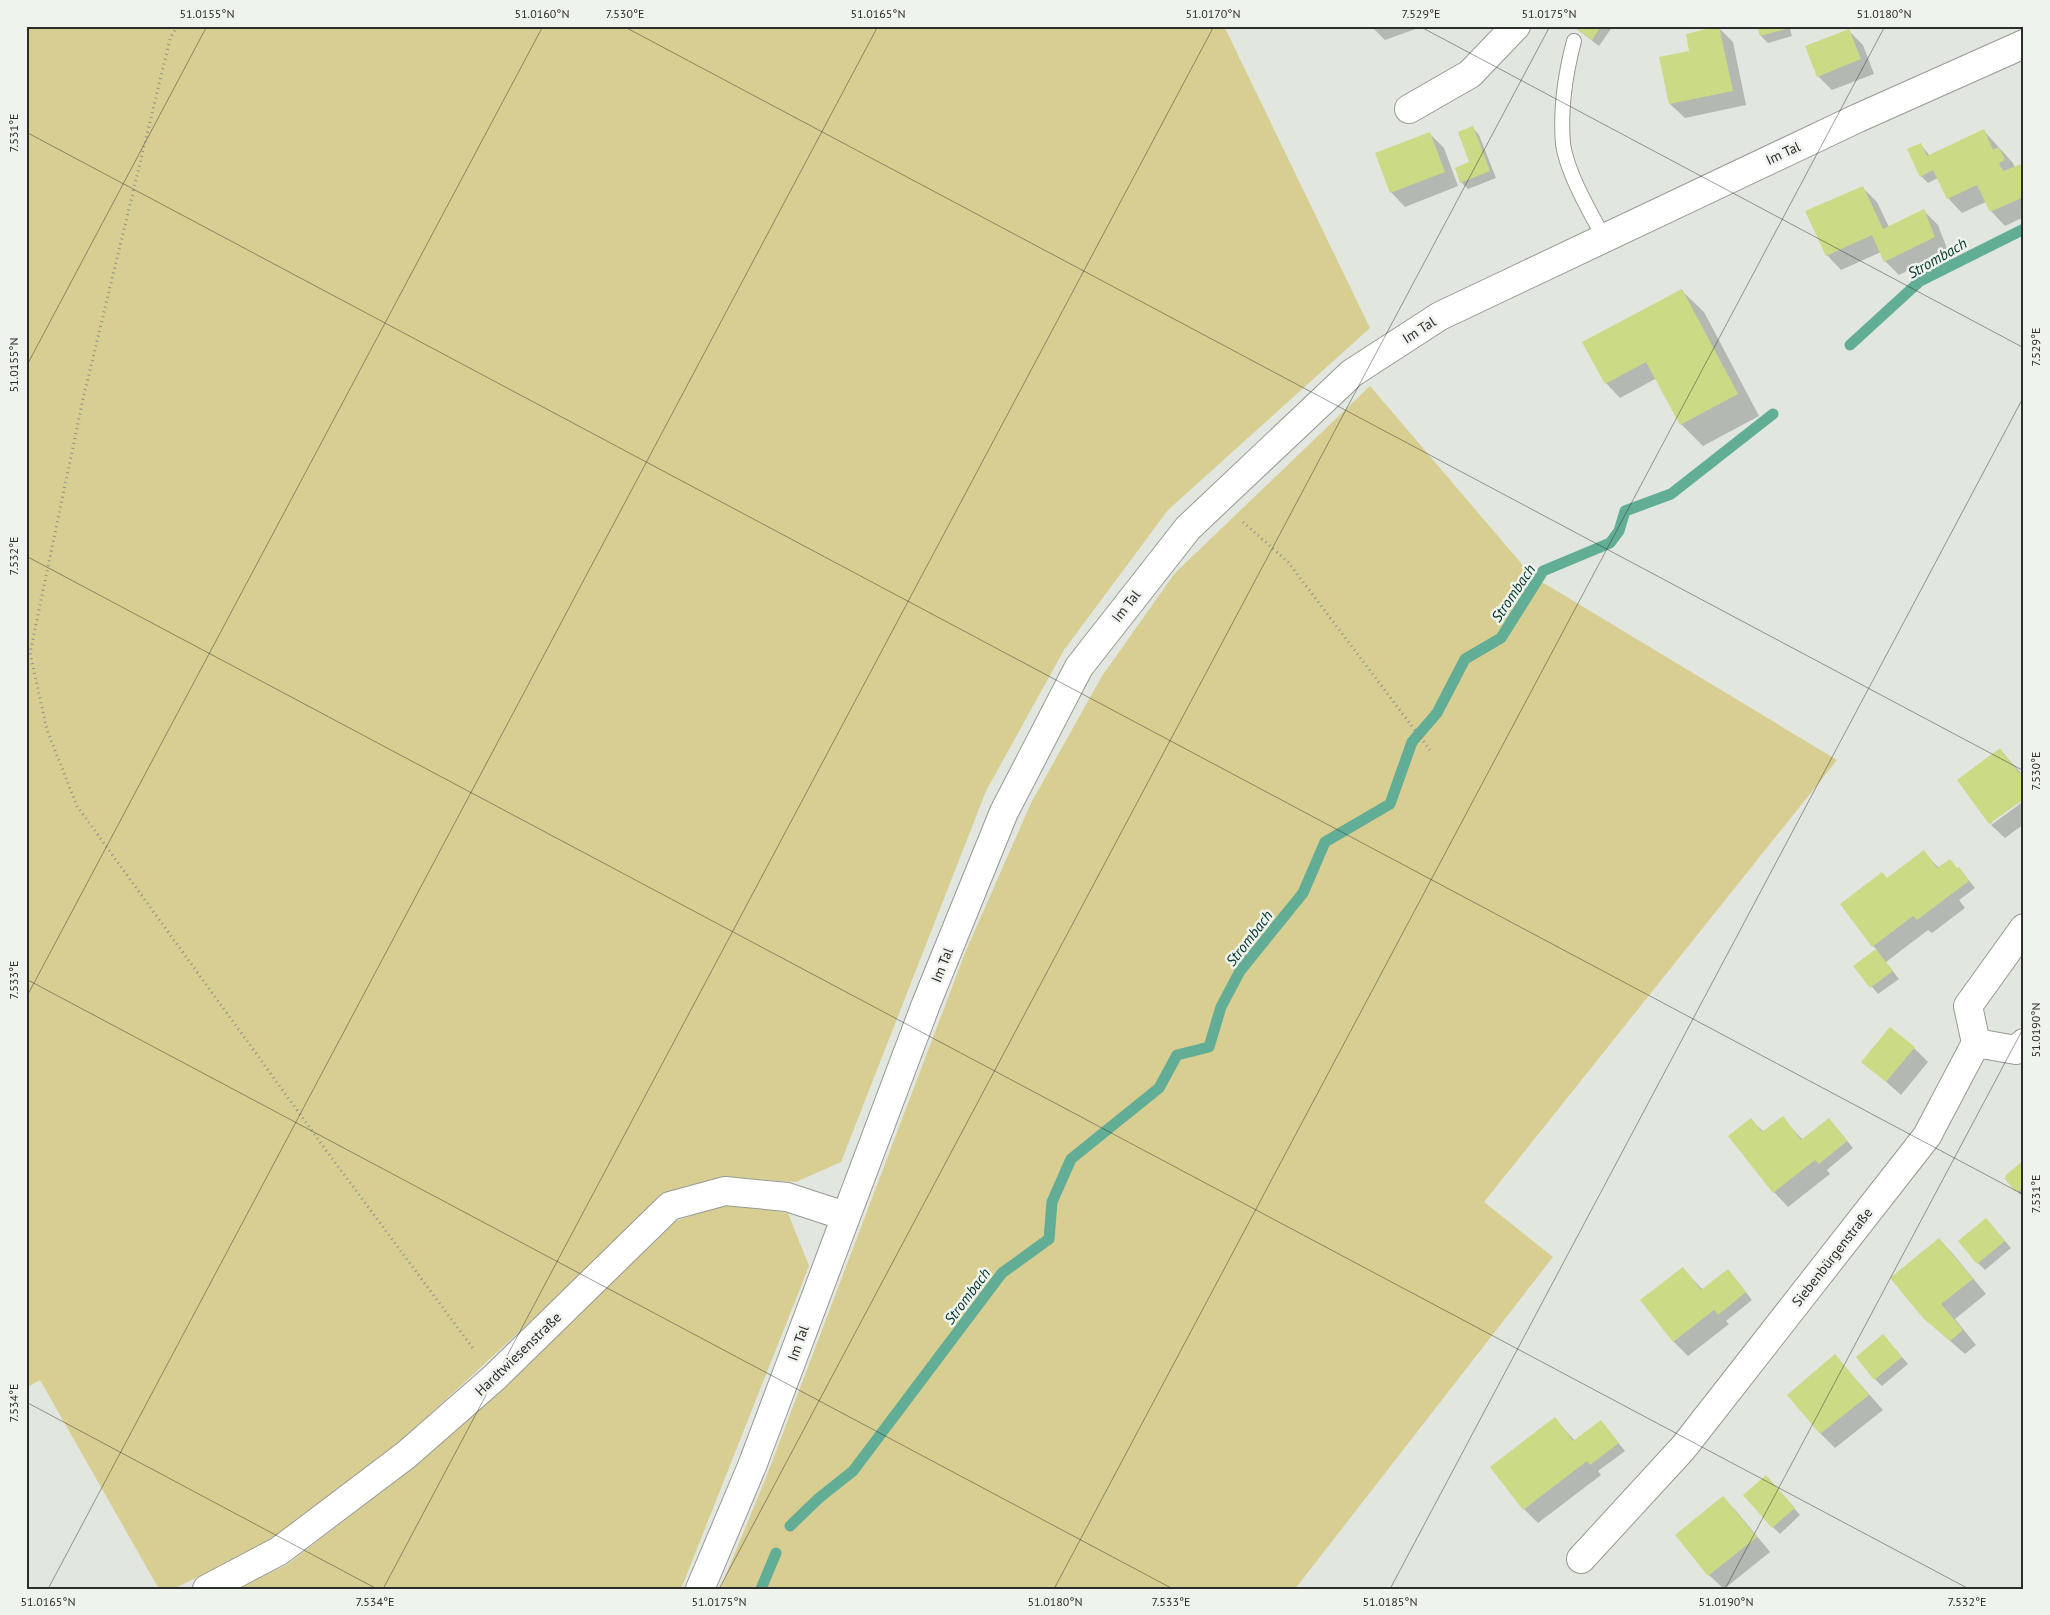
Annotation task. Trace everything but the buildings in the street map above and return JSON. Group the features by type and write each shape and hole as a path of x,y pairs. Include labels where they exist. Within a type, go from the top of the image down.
{"main road":[{"path":"1409,109 1470,74 1516,26"},
{"name":"Im Tal","path":"700,1589 752,1466 926,1004 1004,812 1079,667 1188,528 1352,372 1440,316 1849,122 2024,44"},
{"path":"2024,928 1968,1006 1976,1043 2016,1050 2024,1043"},
{"name":"Siebenbürgenstraße","path":"1581,1559 1683,1448 1927,1136 1976,1043"},
{"name":"Hardtwiesenstraße","path":"207,1589 278,1551 406,1455 495,1377 670,1206 725,1191 787,1197 845,1216"}],"lane":[{"path":"1574,41 1566,70 1562,100 1564,145 1574,178 1604,238"}],"path":[{"path":"177,26 170,39 83,398 30,653 47,730 77,806 323,1145 495,1377"},
{"path":"1218,500 1288,562 1430,750"}],"shaded area":[{"path":"26,26 1224,26 1370,328 1168,510 1064,650 986,791 841,1162 796,1182 728,1178 667,1195 400,1442 277,1539 173,1589 159,1589 40,1380 26,1388"},
{"path":"1370,386 1532,576 1837,760 1484,1202 1553,1257 1295,1589 720,1589 767,1475 965,953 1031,803 1102,676 1175,573"},
{"path":"725,1203 788,1213 809,1266 681,1589 238,1589 288,1564 414,1466 674,1222"}],"waterway":[{"name":"Strombach","path":"1850,345 1920,281 2024,229"},
{"name":"Strombach","path":"790,1526 819,1498 853,1471 1002,1273 1049,1239 1052,1202 1071,1159 1159,1088 1177,1055 1209,1047 1221,1007 1240,971 1303,893 1325,842 1390,804 1412,742 1437,713 1465,659 1501,638 1543,571 1610,543 1619,531 1625,511 1671,494 1773,414"},
{"name":"Strombach","path":"761,1589 776,1553"}]}
